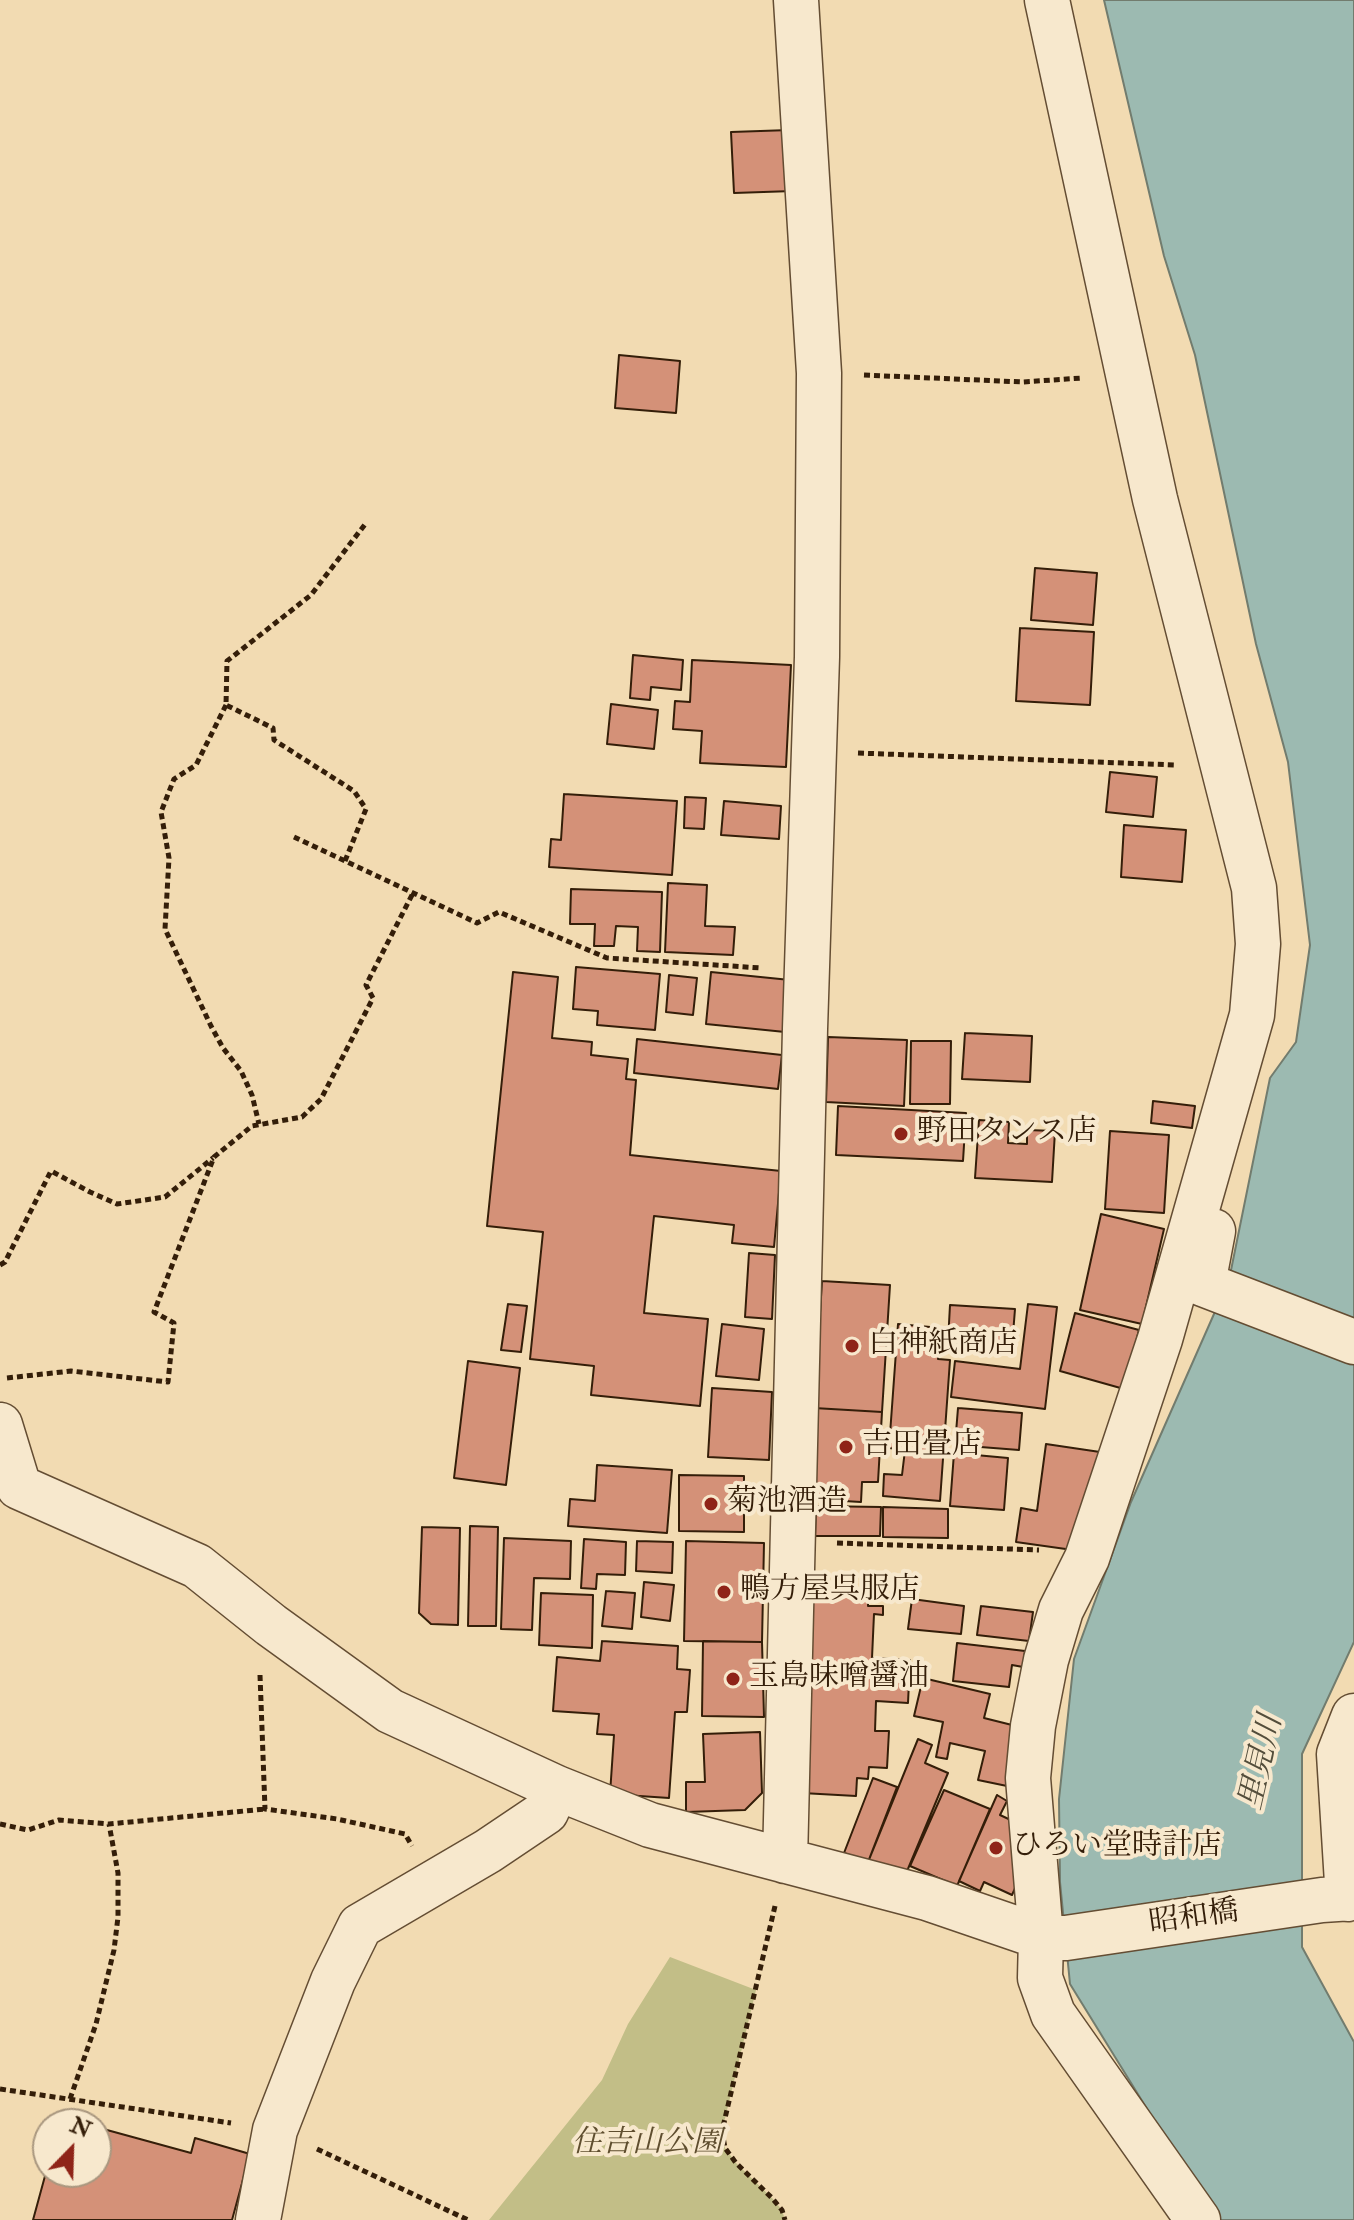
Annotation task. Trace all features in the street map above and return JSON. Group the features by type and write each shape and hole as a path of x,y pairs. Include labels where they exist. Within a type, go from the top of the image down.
{"street":[{"path":"785,1861 817,657 819,373 796,0"},
{"path":"1047,0 1155,499 1254,888 1258,944 1252,1015 1160,1339 1087,1558 1061,1610 1046,1660 1033,1726 1028,1778 1053,1938 1040,1978 1053,2014 1198,2220"},
{"path":"1139,1401 1148,1395 1203,1284 1219,1202 1206,1180"},
{"path":"1203,1284 1354,1342"},
{"path":"0,1425 19,1487 197,1566 271,1625 390,1711 557,1788 650,1825 927,1898 1053,1938"},
{"path":"1341,1899 1339,1754 1354,1716"},
{"path":"258,2220 275,2130 333,1981 360,1926 488,1851 546,1812 557,1788"},
{"name":"昭和橋","path":"1053,1938 1341,1899"}],"path":[{"path":"819,373 1023,382 1128,374"},
{"path":"259,1124 252,1095 211,1026 165,929 169,858 161,812 174,779 196,765 226,705 227,661 311,595 366,523"},
{"path":"226,705 273,728 274,740 354,791 366,809 344,862"},
{"path":"813,751 1222,767"},
{"path":"294,837 477,923 499,912 607,958 807,971"},
{"path":"0,1265 5,1262 51,1171 117,1204 165,1197 252,1126 302,1117 321,1099 373,998 366,985 413,893"},
{"path":"0,1378 71,1371 168,1382 174,1323 154,1312 214,1157"},
{"path":"792,1541 1048,1551 1087,1558"},
{"path":"265,1809 259,1651 271,1625"},
{"path":"0,1824 28,1830 59,1820 109,1824 265,1809 337,1819 405,1834 433,1884"},
{"path":"70,2099 96,2024 114,1950 118,1873 109,1824"},
{"path":"785,1861 722,2131 725,2148 782,2210 785,2220"},
{"path":"0,2089 275,2130 468,2220"}],"green space":[{"name":"住吉山公園","path":"670,1957 756,1990 722,2131 725,2148 782,2210 785,2220 489,2220 602,2080 628,2024"}],"water":[{"name":"里見川","path":"1104,0 1354,0 1354,1642 1302,1754 1302,1947 1354,2042 1354,2220 1220,2220 1210,2211 1070,1984 1060,1882 1059,1799 1074,1659 1131,1502 1229,1280 1270,1078 1296,1042 1310,945 1288,762 1256,644 1195,355 1164,256"}],"building":[{"path":"790,130 793,191 734,193 731,132"},
{"path":"619,355 680,361 676,413 615,408"},
{"path":"1035,568 1097,573 1093,625 1031,620"},
{"path":"1020,628 1094,632 1090,705 1016,701"},
{"path":"633,655 683,660 681,690 651,687 650,700 630,698"},
{"path":"692,660 791,665 786,767 700,763 702,731 673,729 675,701 690,702"},
{"path":"611,704 658,710 654,749 607,744"},
{"path":"1110,772 1157,777 1153,817 1106,812"},
{"path":"564,794 677,801 672,875 549,867 551,839 561,840"},
{"path":"685,797 706,798 704,829 684,828"},
{"path":"724,801 781,806 779,839 721,835"},
{"path":"1124,825 1186,830 1182,882 1121,877"},
{"path":"668,883 707,885 705,926 735,927 733,955 665,952"},
{"path":"571,889 662,892 660,952 637,951 638,927 616,926 614,946 594,946 595,924 570,924"},
{"path":"576,967 660,974 655,1030 597,1025 598,1011 573,1009"},
{"path":"513,972 558,977 552,1038 592,1042 591,1055 628,1059 626,1079 636,1080 630,1155 781,1171 774,1247 732,1243 734,1225 654,1216 644,1313 708,1319 700,1406 591,1395 594,1366 530,1359 543,1232 487,1226"},
{"path":"711,972 790,980 785,1032 706,1024"},
{"path":"669,975 697,978 693,1015 666,1012"},
{"path":"965,1033 1032,1036 1030,1082 962,1079"},
{"path":"828,1037 907,1040 904,1106 826,1102"},
{"path":"637,1039 782,1055 778,1089 634,1073"},
{"path":"911,1041 951,1041 950,1104 910,1104"},
{"path":"1153,1101 1195,1106 1192,1128 1151,1123"},
{"name":"野田タンス店","path":"838,1106 966,1113 963,1161 836,1155"},
{"path":"979,1120 1009,1122 1008,1143 1027,1144 1027,1130 1055,1131 1052,1182 975,1178"},
{"path":"1110,1131 1169,1135 1164,1213 1105,1209"},
{"path":"1101,1214 1164,1229 1142,1324 1080,1310"},
{"path":"749,1253 775,1255 772,1319 745,1317"},
{"name":"白神紙商店","path":"822,1281 890,1285 882,1412 814,1408"},
{"path":"508,1304 527,1306 521,1352 501,1350"},
{"path":"1028,1304 1057,1307 1045,1409 951,1397 955,1361 1020,1369"},
{"path":"950,1305 1015,1309 1012,1347 948,1342"},
{"path":"1075,1313 1139,1330 1124,1389 1060,1371"},
{"path":"722,1324 764,1329 759,1380 716,1376"},
{"path":"898,1324 941,1328 938,1359 950,1360 940,1501 883,1496 884,1474 902,1475 905,1450 889,1448"},
{"path":"468,1361 520,1368 506,1485 454,1478"},
{"path":"712,1388 772,1392 769,1460 708,1457"},
{"name":"吉田畳店","path":"814,1408 882,1412 878,1482 862,1482 861,1502 810,1499"},
{"path":"958,1408 1022,1413 1019,1450 955,1445"},
{"path":"1046,1444 1100,1452 1087,1552 1016,1542 1021,1508 1037,1511"},
{"path":"954,1453 1008,1458 1004,1510 950,1506"},
{"path":"597,1465 672,1470 667,1533 568,1526 570,1499 595,1501"},
{"name":"菊池酒造","path":"679,1475 744,1476 744,1532 679,1531"},
{"path":"816,1506 881,1507 880,1536 815,1536"},
{"path":"883,1507 948,1509 948,1538 883,1537"},
{"path":"470,1526 498,1527 496,1626 468,1626"},
{"path":"422,1527 460,1528 458,1625 431,1624 419,1613"},
{"path":"504,1538 571,1541 570,1579 534,1578 532,1630 501,1629"},
{"path":"584,1539 626,1542 625,1575 597,1574 596,1589 581,1588"},
{"path":"637,1541 673,1542 672,1573 636,1571"},
{"name":"鴨方屋呉服店","path":"686,1541 764,1543 762,1642 684,1641"},
{"path":"644,1582 674,1585 670,1621 641,1617"},
{"path":"606,1591 635,1593 632,1629 602,1626"},
{"path":"811,1592 868,1595 868,1606 883,1606 883,1615 874,1614 872,1658 910,1660 908,1703 876,1701 875,1731 889,1731 887,1768 869,1767 868,1779 857,1778 856,1796 802,1793"},
{"path":"541,1593 593,1595 592,1648 539,1645"},
{"path":"912,1599 964,1606 961,1634 908,1629"},
{"path":"981,1606 1033,1612 1029,1641 977,1635"},
{"path":"602,1641 678,1646 677,1669 690,1670 687,1712 675,1712 669,1798 610,1794 614,1735 597,1734 599,1714 553,1711 557,1657 600,1661"},
{"name":"玉島味噌醤油","path":"703,1641 762,1642 764,1717 702,1716"},
{"path":"957,1643 1025,1651 1023,1667 1012,1665 1009,1687 953,1681"},
{"path":"923,1678 990,1694 984,1718 1020,1727 1007,1786 978,1780 985,1751 950,1743 947,1759 936,1757 943,1722 914,1716"},
{"path":"760,1732 762,1793 745,1810 686,1812 686,1782 705,1782 703,1734"},
{"path":"918,1739 932,1745 925,1763 948,1773 905,1876 868,1862"},
{"path":"873,1778 897,1787 868,1862 844,1853"},
{"path":"944,1790 990,1809 957,1886 910,1866"},
{"name":"ひろい堂時計店","path":"997,1795 1007,1801 1000,1815 1015,1822 1021,1875 1012,1895 984,1882 980,1891 959,1881"},
{"path":"112,2131 191,2153 195,2138 250,2154 232,2220 33,2220 42,2188 112,2188"}],"place":[{"name":"野田タンス店","path":"901,1134"},
{"name":"白神紙商店","path":"852,1346"},
{"name":"吉田畳店","path":"846,1447"},
{"name":"菊池酒造","path":"711,1504"},
{"name":"鴨方屋呉服店","path":"724,1592"},
{"name":"玉島味噌醤油","path":"733,1679"},
{"name":"ひろい堂時計店","path":"996,1848"}]}
